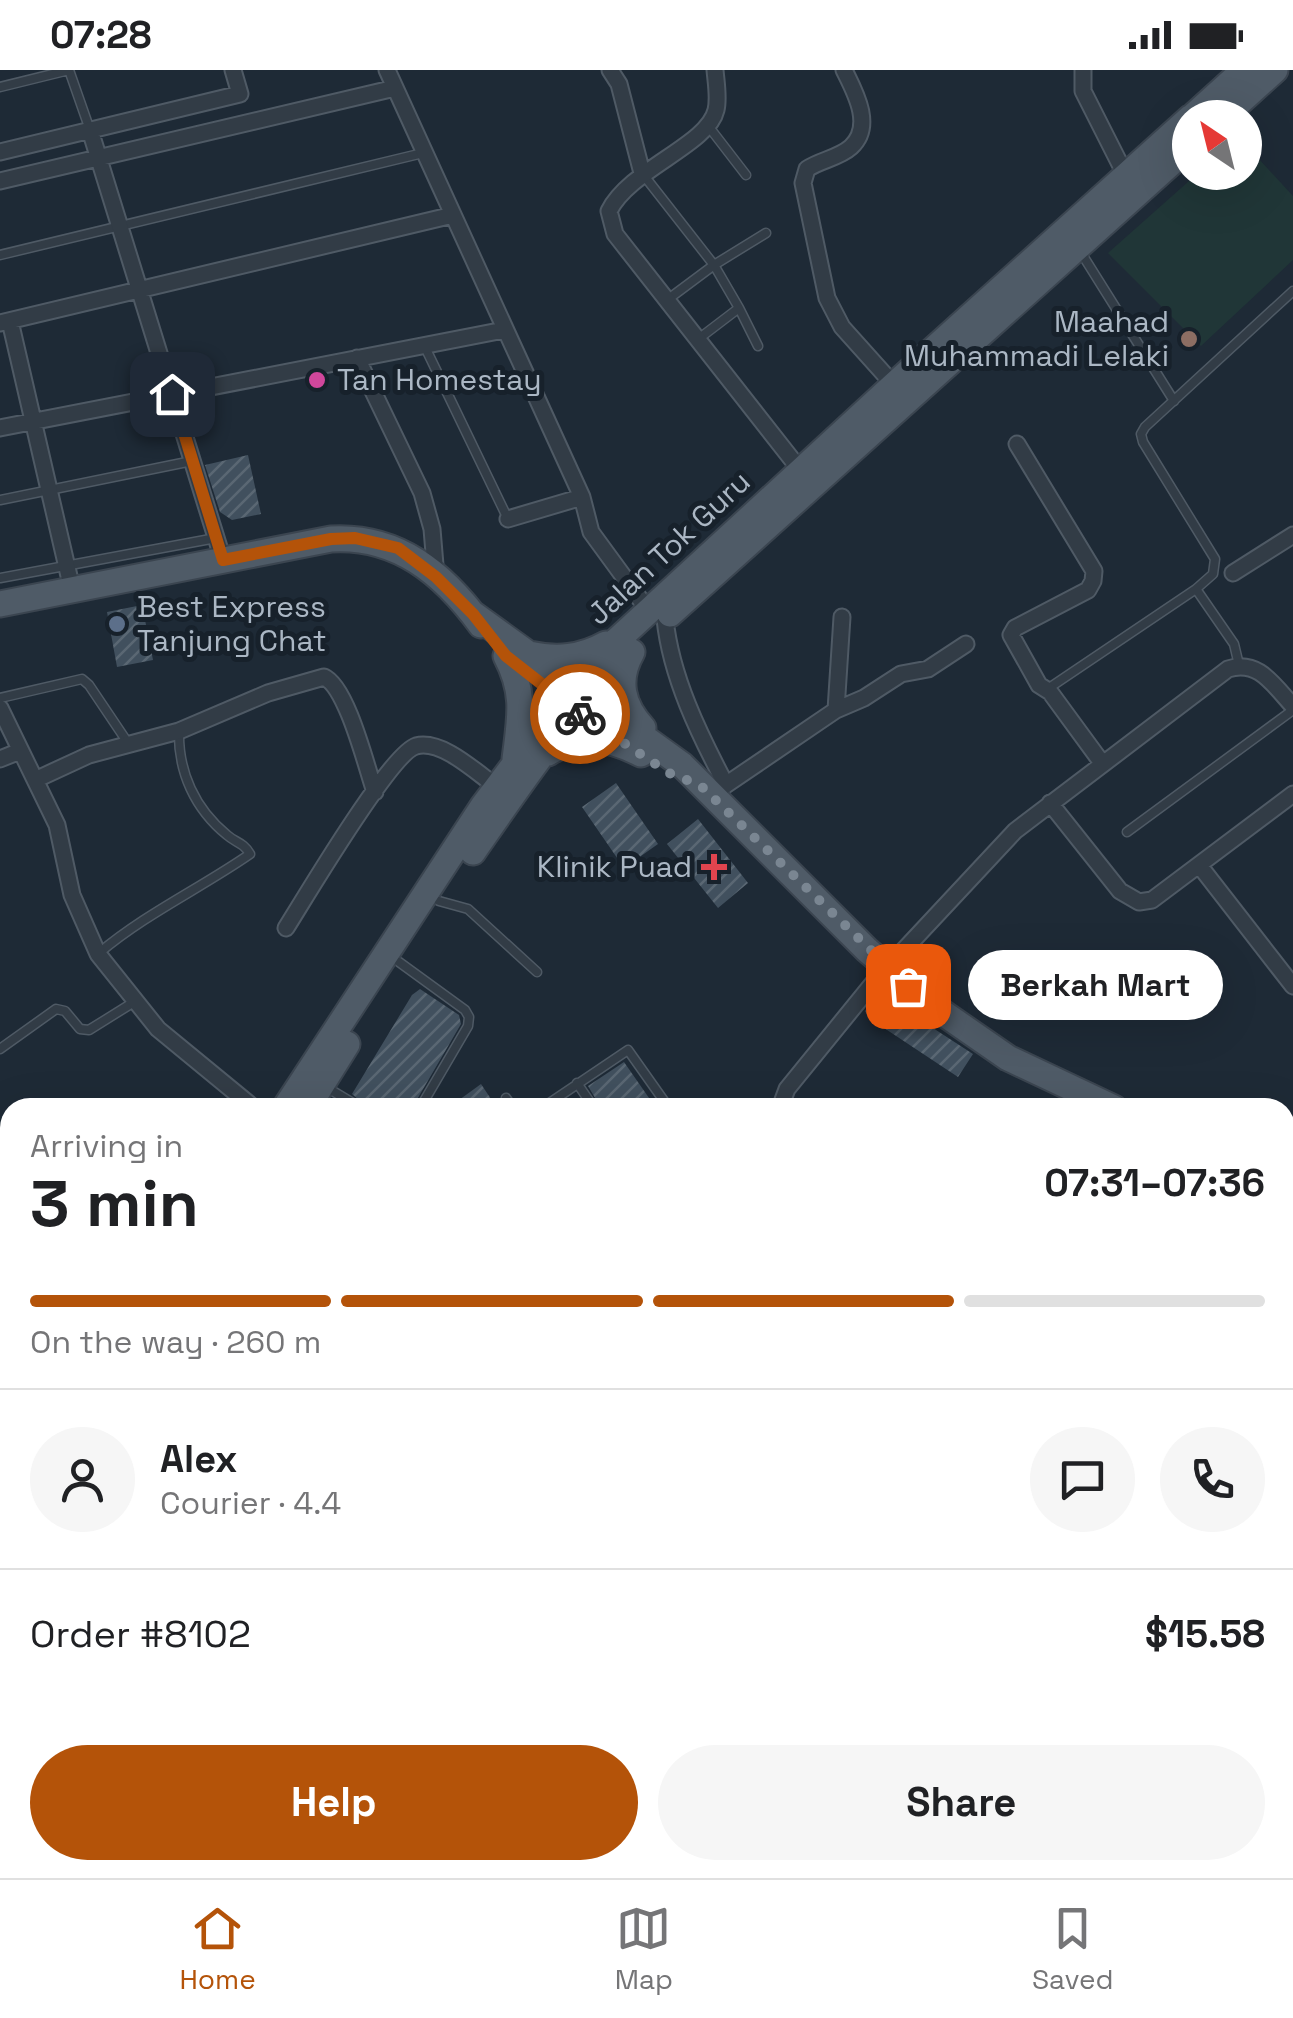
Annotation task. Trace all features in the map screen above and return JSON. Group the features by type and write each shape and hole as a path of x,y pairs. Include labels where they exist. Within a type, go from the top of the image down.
{"main road":[{"name":"Jalan Tok Guru","path":"1210,100 1244,70"},
{"path":"1242,100 1275,70"},
{"name":"Jalan Tok Guru","path":"656,615 801,470 1172,134"},
{"name":"Jalan Tok Guru","path":"313,1098 522,768 575,700 588,667 631,637 1172,162"},
{"path":"0,604 69,578 219,549 355,538 398,548 436,577 515,654 575,700 712,789 887,968 942,1014 1008,1058 1093,1098"},
{"path":"515,654 564,658 631,637"},
{"path":"631,637 621,682 624,697 651,751"},
{"path":"515,654 522,718 522,768 580,739 601,738 651,751"},
{"name":"Jalan Tok Guru","path":"292,1098 497,787 522,768"}],"street":[{"path":"0,152 240,94 233,70"},
{"path":"387,70 582,496 592,532 656,615 704,744 712,789 836,710 902,674 928,669 966,644"},
{"path":"610,70 619,84 642,174"},
{"path":"715,70 717,108 709,127 642,174 617,196 609,211 616,234 801,470"},
{"path":"844,70 862,110 861,128 853,146 807,170 803,183 827,298 842,327 894,385"},
{"path":"1084,70 1083,91 1126,176"},
{"path":"0,181 395,88"},
{"path":"90,130 219,549"},
{"path":"69,578 5,322 453,216"},
{"path":"0,428 504,330"},
{"path":"357,358 426,505 436,577"},
{"path":"1017,444 1091,562 1094,581 1088,590 1011,632 1039,685 1102,764"},
{"path":"508,518 582,496"},
{"path":"1233,573 1293,535"},
{"path":"836,710 842,617"},
{"path":"784,1098 787,1089 887,968 1016,831 1050,803 1218,675 1239,665 1261,672 1293,708"},
{"path":"35,780 89,755 179,732 268,692 328,678 344,702 376,792"},
{"path":"0,708 57,825 72,895 98,954 158,1028 242,1098"},
{"path":"286,928 404,754 416,746 435,746 497,787"},
{"path":"0,760 20,752"},
{"path":"1050,803 1129,900 1152,900 1293,794"},
{"path":"1199,864 1293,986"}],"lane":[{"path":"0,86 69,70 90,130"},
{"path":"709,127 746,174"},
{"path":"0,255 424,153"},
{"path":"642,174 714,264 758,346"},
{"path":"666,300 714,264 766,234"},
{"path":"1078,247 1174,401"},
{"path":"1046,690 1213,574 1215,560 1142,438 1145,427 1293,290"},
{"path":"697,340 739,308"},
{"path":"424,345 508,518"},
{"path":"0,500 192,461"},
{"path":"0,578 69,578"},
{"path":"1196,588 1234,644 1239,665"},
{"path":"0,698 82,680 90,684 128,743"},
{"path":"1127,832 1293,708"},
{"path":"98,954 156,912 250,854 243,842 229,838 196,801 183,774 179,732"},
{"path":"439,901 468,909 537,972"},
{"path":"399,962 465,1010 470,1018 426,1098"},
{"path":"0,1049 56,1010 64,1010 80,1029 89,1030 134,1002"},
{"path":"556,1098 628,1050 662,1098"},
{"path":"577,1083 587,1098"},
{"path":"321,1084 344,1098"}],"green space":[{"path":"1262,162 1293,196 1293,260 1201,346 1108,253 1179,190 1262,190"}],"building":[{"path":"248,455 261,514 232,520 220,512 205,465"},
{"path":"142,605 153,660 117,667 107,612"},
{"path":"616,783 658,844 624,868 582,807"},
{"path":"698,819 748,883 718,908 667,844"},
{"path":"420,989 459,1015 461,1024 418,1098 357,1098 352,1094 412,995"},
{"path":"879,993 973,1054 958,1077 869,1018 865,1011"},
{"path":"624,1062 649,1098 595,1098 588,1086"},
{"path":"481,1084 490,1098 462,1098"}],"way so far":[{"path":"580,714 669,773 700,785 908,986"}],"place":[{"name":"Maahad Muhammadi Lelaki","path":"1189,339"},
{"name":"Tan Homestay","path":"317,380"},
{"name":"Best Express Tanjung Chat","path":"117,624"},
{"name":"Klinik Puad","path":"714,867"},
{"name":"Berkah Mart","path":"908,986"}],"route":[{"path":"172,394 223,560 331,539 355,538 398,548 418,561 473,614 506,656 580,714"}]}
